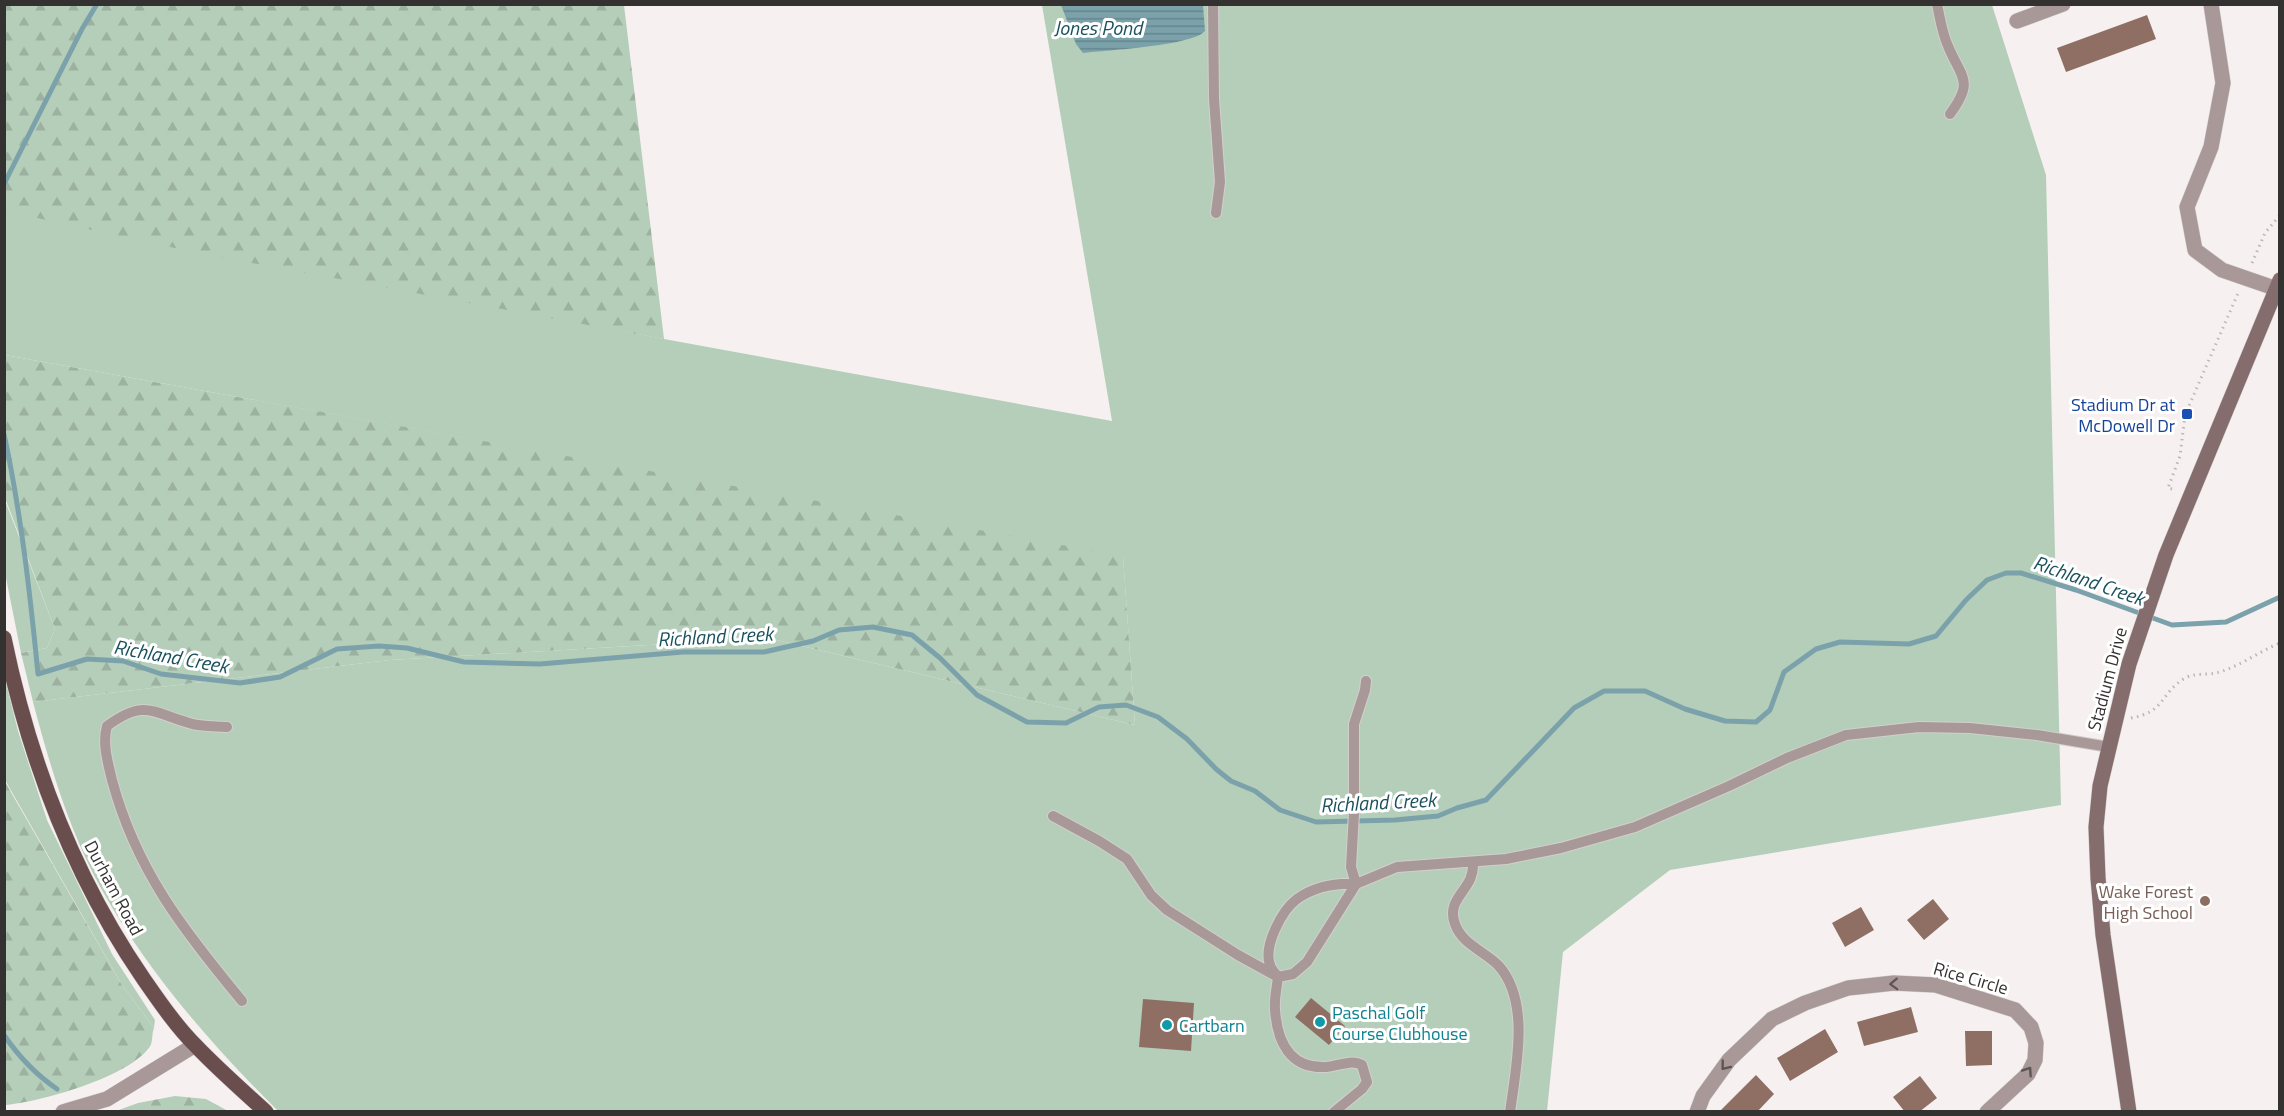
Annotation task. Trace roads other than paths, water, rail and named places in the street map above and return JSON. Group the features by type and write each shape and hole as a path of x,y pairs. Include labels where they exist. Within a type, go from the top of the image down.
{"main road":[{"name":"Durham Road","path":"4,638 14,683 37,763 63,831 96,899 128,955 157,997 195,1045 266,1112"}],"street":[{"path":"2017,21 2063,4"},
{"path":"2211,4 2223,83 2211,147 2187,207 2195,250 2222,270 2278,286"},
{"name":"Stadium Drive","path":"2129,1112 2103,935 2096,827 2100,786 2129,664 2166,555 2278,286"},
{"name":"Rice Circle","path":"1696,1112 1703,1096 1729,1059 1773,1019 1806,1003 1848,988 1894,983 1936,985 1959,992 2015,1010 2031,1027 2036,1052 2028,1074 1987,1112"},
{"path":"63,1112 107,1099 195,1045"}],"lane":[{"path":"1213,4 1214,99 1220,182 1216,213"},
{"path":"1937,4 1947,45 1963,74 1965,89 1950,114"},
{"path":"1053,816 1127,859 1151,895 1167,910 1278,977 1293,974 1307,962 1356,884 1351,867 1354,813 1354,724 1366,681"},
{"path":"227,727 197,725 159,712 140,709 121,716 107,726 105,744 116,794 135,847 149,877 176,917 242,1001"},
{"path":"1334,1112 1362,1089 1367,1082 1366,1074 1362,1065 1357,1062 1327,1067 1306,1066 1290,1056 1281,1038 1275,1010 1278,977 1270,965 1268,952 1272,936 1280,920 1296,899 1316,889 1339,883 1356,884 1397,867 1506,859 1561,848 1635,827 1786,758 1846,735 1919,727 1970,728 2037,735 2109,747"},
{"path":"1473,862 1474,874 1452,906 1453,913 1455,924 1461,934 1496,964 1506,976 1515,995 1517,1037 1510,1112"}],"water":[{"name":"Jones Pond","path":"1061,5 1203,5 1205,31 1197,36 1167,44 1083,53 1076,44"}],"waterway":[{"path":"4,184 82,29 97,4"},
{"name":"Richland Creek","path":"4,434 24,553 38,674 87,659 123,661 161,674 240,683 280,677 337,649 379,646 407,648 464,662 540,664 683,652 764,652 813,641 839,630 873,627 912,635 940,658 977,695 1027,722 1066,723 1099,707 1126,705 1158,717 1187,739 1231,781 1255,791 1280,810 1316,822 1395,820 1438,816 1486,800 1574,708 1604,691 1645,691 1685,709 1725,721 1756,722 1770,710 1784,672 1816,649 1840,642 1909,644 1936,636 1966,600 1987,580 2006,573 2021,573 2076,590 2172,625 2226,622 2280,597"},
{"path":"4,1035 28,1065 57,1089"}],"place":[{"name":"Stadium Dr at McDowell Dr","path":"2187,414"},
{"name":"Wake Forest High School","path":"2205,901"},
{"name":"Paschal Golf Course Clubhouse","path":"1320,1022"},
{"name":"Cartbarn","path":"1167,1025"}]}
